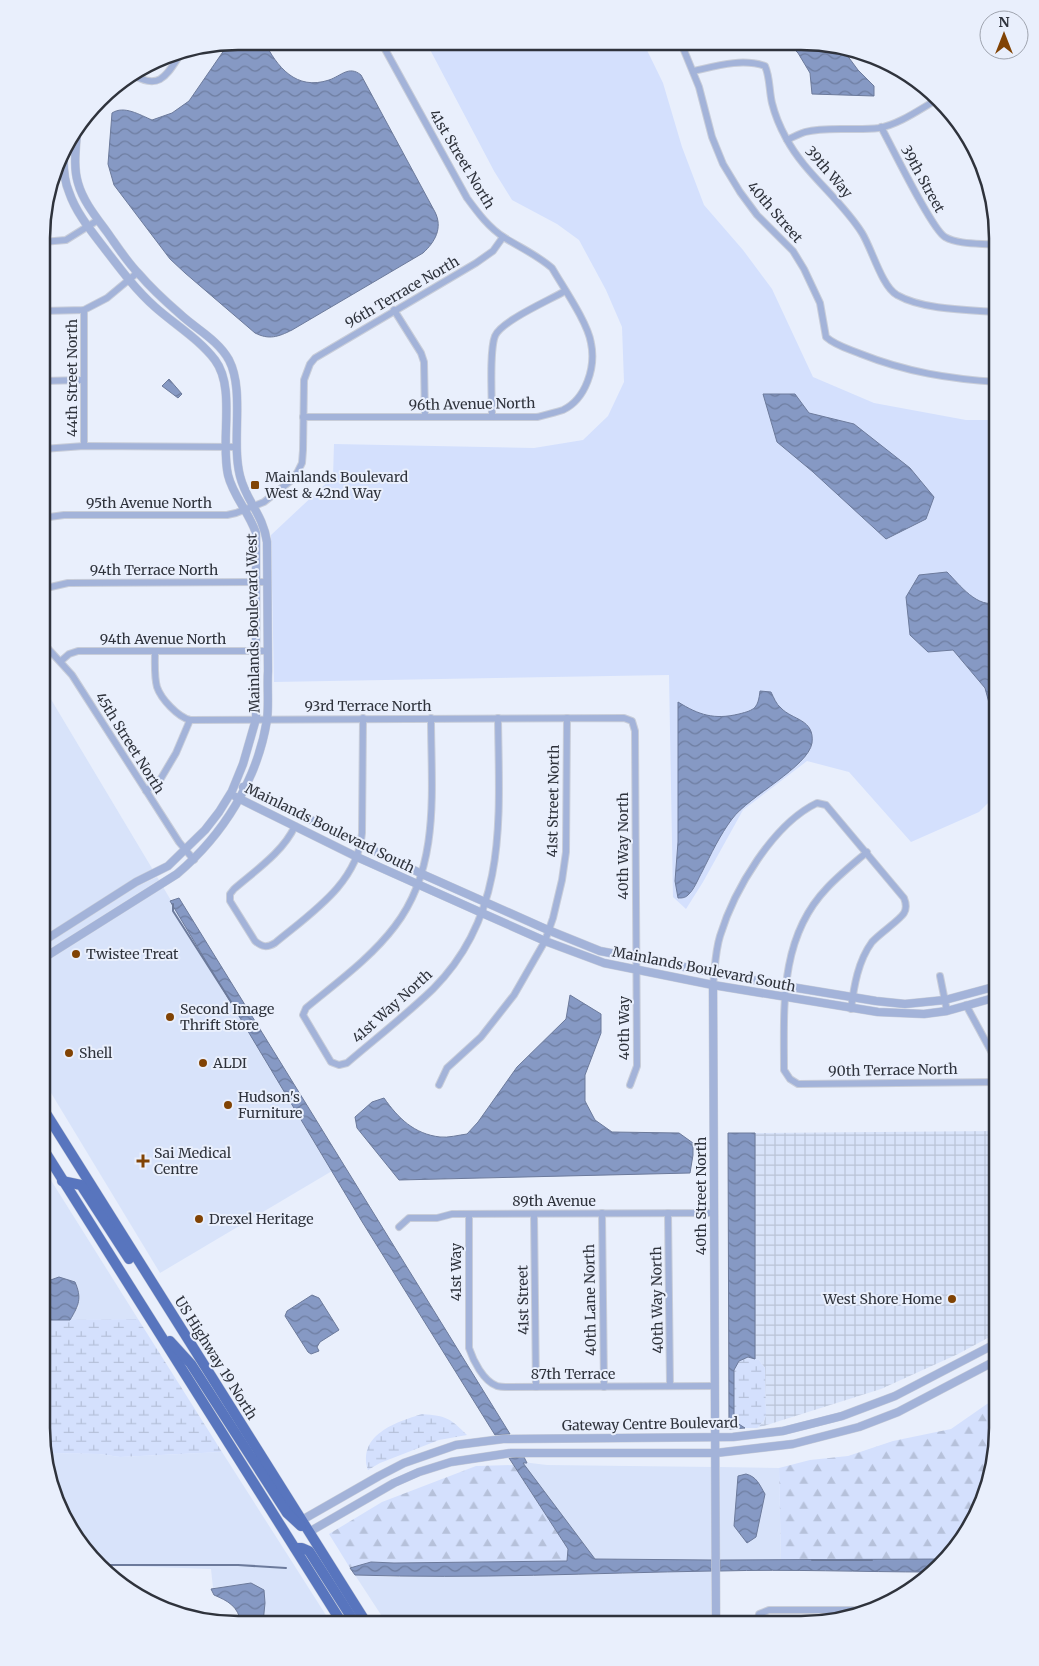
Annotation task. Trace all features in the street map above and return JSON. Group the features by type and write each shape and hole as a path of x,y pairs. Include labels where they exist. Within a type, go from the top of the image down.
{"highway":[{"name":"US Highway 19 North","path":"50,1120 362,1616"},
{"path":"50,1160 337,1616"},
{"path":"62,1180 81,1184 144,1283 161,1297"},
{"path":"154,1324 192,1364 287,1513 310,1532"},
{"path":"295,1548 309,1551 350,1616"}],"street":[{"name":"41st Street North","path":"385,50 467,198 481,218 503,238 543,260 552,268 587,330 591,343"},
{"name":"40th Street","path":"685,50 700,87 712,137 722,164 757,214 793,251 804,269 820,303 826,337 874,360 904,370 938,377 989,381"},
{"path":"140,77 150,82 159,81 166,76 177,60"},
{"name":"39th Way","path":"694,71 729,63 765,66 772,103 787,140 797,155 857,224 889,289 897,295 941,308 989,311"},
{"path":"787,140 806,132 818,130 856,130 881,127 901,120 931,103"},
{"name":"39th Street","path":"881,127 942,235 957,241 989,244"},
{"name":"Mainlands Boulevard West","path":"50,954 177,874 194,860 210,842 240,799 258,753 267,719 266,530 262,519 245,492 240,477 234,373 230,361 216,343 182,316 137,273 98,220 85,200 78,184 75,158 76,142"},
{"name":"Mainlands Boulevard West","path":"50,937 136,882 168,866 205,830 230,794 243,764 256,719 256,533 253,524 235,494 228,476 225,447 225,387 223,374 216,362 201,345 142,296 88,227 75,207 68,191 64,166"},
{"path":"50,241 66,240 98,220"},
{"name":"96th Terrace North","path":"310,364 314,358 476,263 492,251 503,238"},
{"path":"50,311 84,310 107,298 137,273"},
{"path":"492,417 492,348 495,335 504,325 565,291"},
{"name":"44th Street North","path":"84,310 84,446"},
{"path":"394,310 421,353 424,362 425,417"},
{"name":"96th Avenue North","path":"304,418 537,417 565,409 585,387 590,375 591,343"},
{"name":"95th Avenue North","path":"50,517 64,515 227,515 264,502 293,479 302,463 304,380 310,364"},
{"path":"50,381 84,380"},
{"path":"50,449 84,446 237,447"},
{"name":"94th Terrace North","path":"50,587 68,583 267,582"},
{"name":"45th Street North","path":"50,650 72,675 146,791 185,850 194,860"},
{"name":"94th Avenue North","path":"61,661 69,654 78,651 268,651"},
{"path":"146,791 160,780 176,754 190,720 177,714 157,689 155,651"},
{"path":"295,826 290,837 280,848 234,888 230,894 230,901 254,941 260,946 268,947 275,943 328,898 342,884 357,857 361,846 363,718"},
{"path":"419,884 430,842 430,718"},
{"name":"41st Way North","path":"419,884 396,926 380,944 306,1008 303,1015 305,1022 331,1062 339,1065 347,1063 433,988 448,972 462,952 482,913 495,869 498,843 498,718"},
{"name":"41st Street North","path":"439,1085 447,1068 481,1037 522,984 548,930 562,880 566,852 567,718"},
{"name":"93rd Terrace North","path":"190,720 624,718 632,721"},
{"name":"40th Way North","path":"632,721 635,731 636,970"},
{"name":"Mainlands Boulevard South","path":"235,782 361,846 485,903 600,951 852,998 904,1004 945,1000 989,988"},
{"name":"Mainlands Boulevard South","path":"230,794 357,857 544,941 604,963 851,1009 902,1014 947,1011 989,999"},
{"name":"40th Street North","path":"716,1616 713,1213 714,973 720,938 738,892 750,872 767,848 786,827 809,807 817,803 826,805 867,852"},
{"path":"784,997 788,969 796,939 809,910 826,889 867,852 904,898 906,905 904,914 871,944 861,963 851,1009"},
{"name":"40th Way","path":"630,1085 637,1066 636,970"},
{"path":"940,976 947,1011"},
{"name":"90th Terrace North","path":"784,997 784,1070 790,1079 798,1084 989,1082"},
{"path":"966,1005 989,1046"},
{"name":"40th Lane North","path":"602,1213 604,1387"},
{"name":"40th Way North","path":"668,1213 670,1386"},
{"name":"89th Avenue","path":"399,1227 409,1218 437,1218 452,1214 713,1213"},
{"name":"41st Way","path":"469,1214 469,1330"},
{"name":"41st Street","path":"534,1214 536,1387"},
{"name":"87th Terrace","path":"469,1330 469,1348 472,1357 486,1378 495,1385 509,1387 715,1386"},
{"name":"Gateway Centre Boulevard","path":"302,1520 404,1463 456,1446 512,1438 716,1437 783,1431 842,1416 879,1402 911,1388 989,1347"},
{"name":"Gateway Centre Boulevard","path":"310,1532 368,1497 419,1472 450,1462 477,1457 534,1453 716,1453 794,1444 859,1427 886,1417 989,1364"},
{"path":"879,1402 886,1417"},
{"path":"474,1442 477,1457"},
{"path":"759,1616 759,1614 769,1610 850,1610"}],"shaded area":[{"path":"50,698 153,870 134,879 50,932"},
{"path":"157,877 159,880 50,949 50,942 138,886"},
{"path":"163,887 332,1171 160,1273 50,1091 50,958"},
{"path":"989,1131 989,1337 958,1354 881,1389 757,1428 764,1421 766,1415 765,1368 759,1360 755,1359 755,1133"},
{"path":"50,1179 138,1319 70,1320 79,1306 50,1294"},
{"path":"222,1452 327,1616 263,1616 264,1590 251,1583 213,1588 211,1569 110,1565 89,1543 69,1511 56,1477 52,1453 99,1454 120,1457"},
{"path":"522,1462 547,1465 712,1467 712,1560 595,1559"},
{"path":"720,1467 779,1468 781,1561 720,1560"},
{"path":"711,1571 711,1616 382,1616 355,1575 396,1577"}],"green space":[{"path":"430,50 647,50 663,83 682,147 704,205 743,250 772,289 813,377 874,403 966,420 989,420 989,802 979,812 911,842 849,772 807,761 743,810 686,909 673,897 669,675 274,682 271,535 333,477 334,444 534,448 583,440 608,416 624,382 622,327 606,290 579,240 557,224 512,200 494,171"},
{"path":"138,1319 222,1452 120,1457 99,1454 52,1453 50,1440 50,1320"},
{"path":"748,1357 759,1360 765,1368 766,1415 764,1421 757,1428 745,1428 734,1421 734,1370 739,1361"},
{"path":"989,1403 989,1440 983,1477 975,1500 964,1522 950,1543 936,1559 781,1561 779,1468 810,1460 848,1456 893,1441 951,1429"},
{"path":"422,1414 448,1419 467,1435 439,1440 380,1463 368,1470 366,1458 368,1448 373,1439 391,1426"},
{"path":"513,1465 568,1549 567,1561 372,1562 350,1568 329,1534 382,1502 476,1466"}],"water":[{"path":"224,50 268,50 275,60 289,74 307,82 317,83 329,80 345,72 357,72 361,75 435,212 438,229 434,239 423,253 292,330 274,337 255,333 170,259 114,185 108,164 112,113 127,110 152,120 172,113 189,101"},
{"path":"795,50 813,50 847,56 874,86 874,96 812,94 810,73"},
{"path":"169,379 182,394 178,398 162,386"},
{"path":"763,394 795,394 809,413 854,424 910,468 934,497 926,519 886,539 813,472 777,442"},
{"path":"947,572 969,594 976,599 989,604 989,703 985,688 953,650 928,652 910,635 906,597 919,575"},
{"path":"760,691 771,692 779,706 802,721 810,729 812,743 800,762 740,810 732,819 690,893 686,897 678,898 675,881 678,842 678,702 707,715 730,716 749,711 755,707"},
{"path":"179,898 510,1434 495,1435 361,1220 170,901"},
{"path":"570,995 601,1014 601,1033 585,1075 585,1101 595,1120 612,1132 679,1133 693,1143 690,1173 399,1180 357,1128 355,1117 372,1102 384,1098 401,1118 415,1129 443,1137 467,1134 478,1122 517,1067 566,1019"},
{"path":"728,1133 755,1133 755,1359 748,1357 739,1361 734,1370 734,1421 745,1428 729,1429"},
{"path":"59,1277 75,1282 79,1297 76,1310 70,1320 50,1320 50,1280"},
{"path":"312,1295 319,1298 339,1330 320,1342 317,1347 319,1351 311,1354 285,1316 287,1311"},
{"path":"524,1457 527,1463 523,1463 595,1559 712,1560 712,1571 400,1576 355,1575 350,1568 371,1562 567,1561 568,1549 509,1458"},
{"path":"746,1474 755,1479 765,1494 756,1537 747,1543 734,1526 738,1476"},
{"path":"936,1559 922,1572 720,1571 720,1560"},
{"path":"251,1583 264,1590 264,1616 239,1616 235,1608 214,1595 211,1589"}],"waterway":[{"path":"173,904 173,911 233,1005"},
{"path":"812,1560 872,1560"},
{"path":"110,1565 238,1565 286,1568"}],"place":[{"name":"Mainlands Boulevard West & 42nd Way","path":"255,485"},
{"name":"Twistee Treat","path":"76,954"},
{"name":"Second Image Thrift Store","path":"170,1017"},
{"name":"Shell","path":"69,1053"},
{"name":"ALDI","path":"203,1063"},
{"name":"Hudson's Furniture","path":"228,1105"},
{"name":"Sai Medical Centre","path":"143,1161"},
{"name":"Drexel Heritage","path":"199,1219"},
{"name":"West Shore Home","path":"952,1299"}]}
